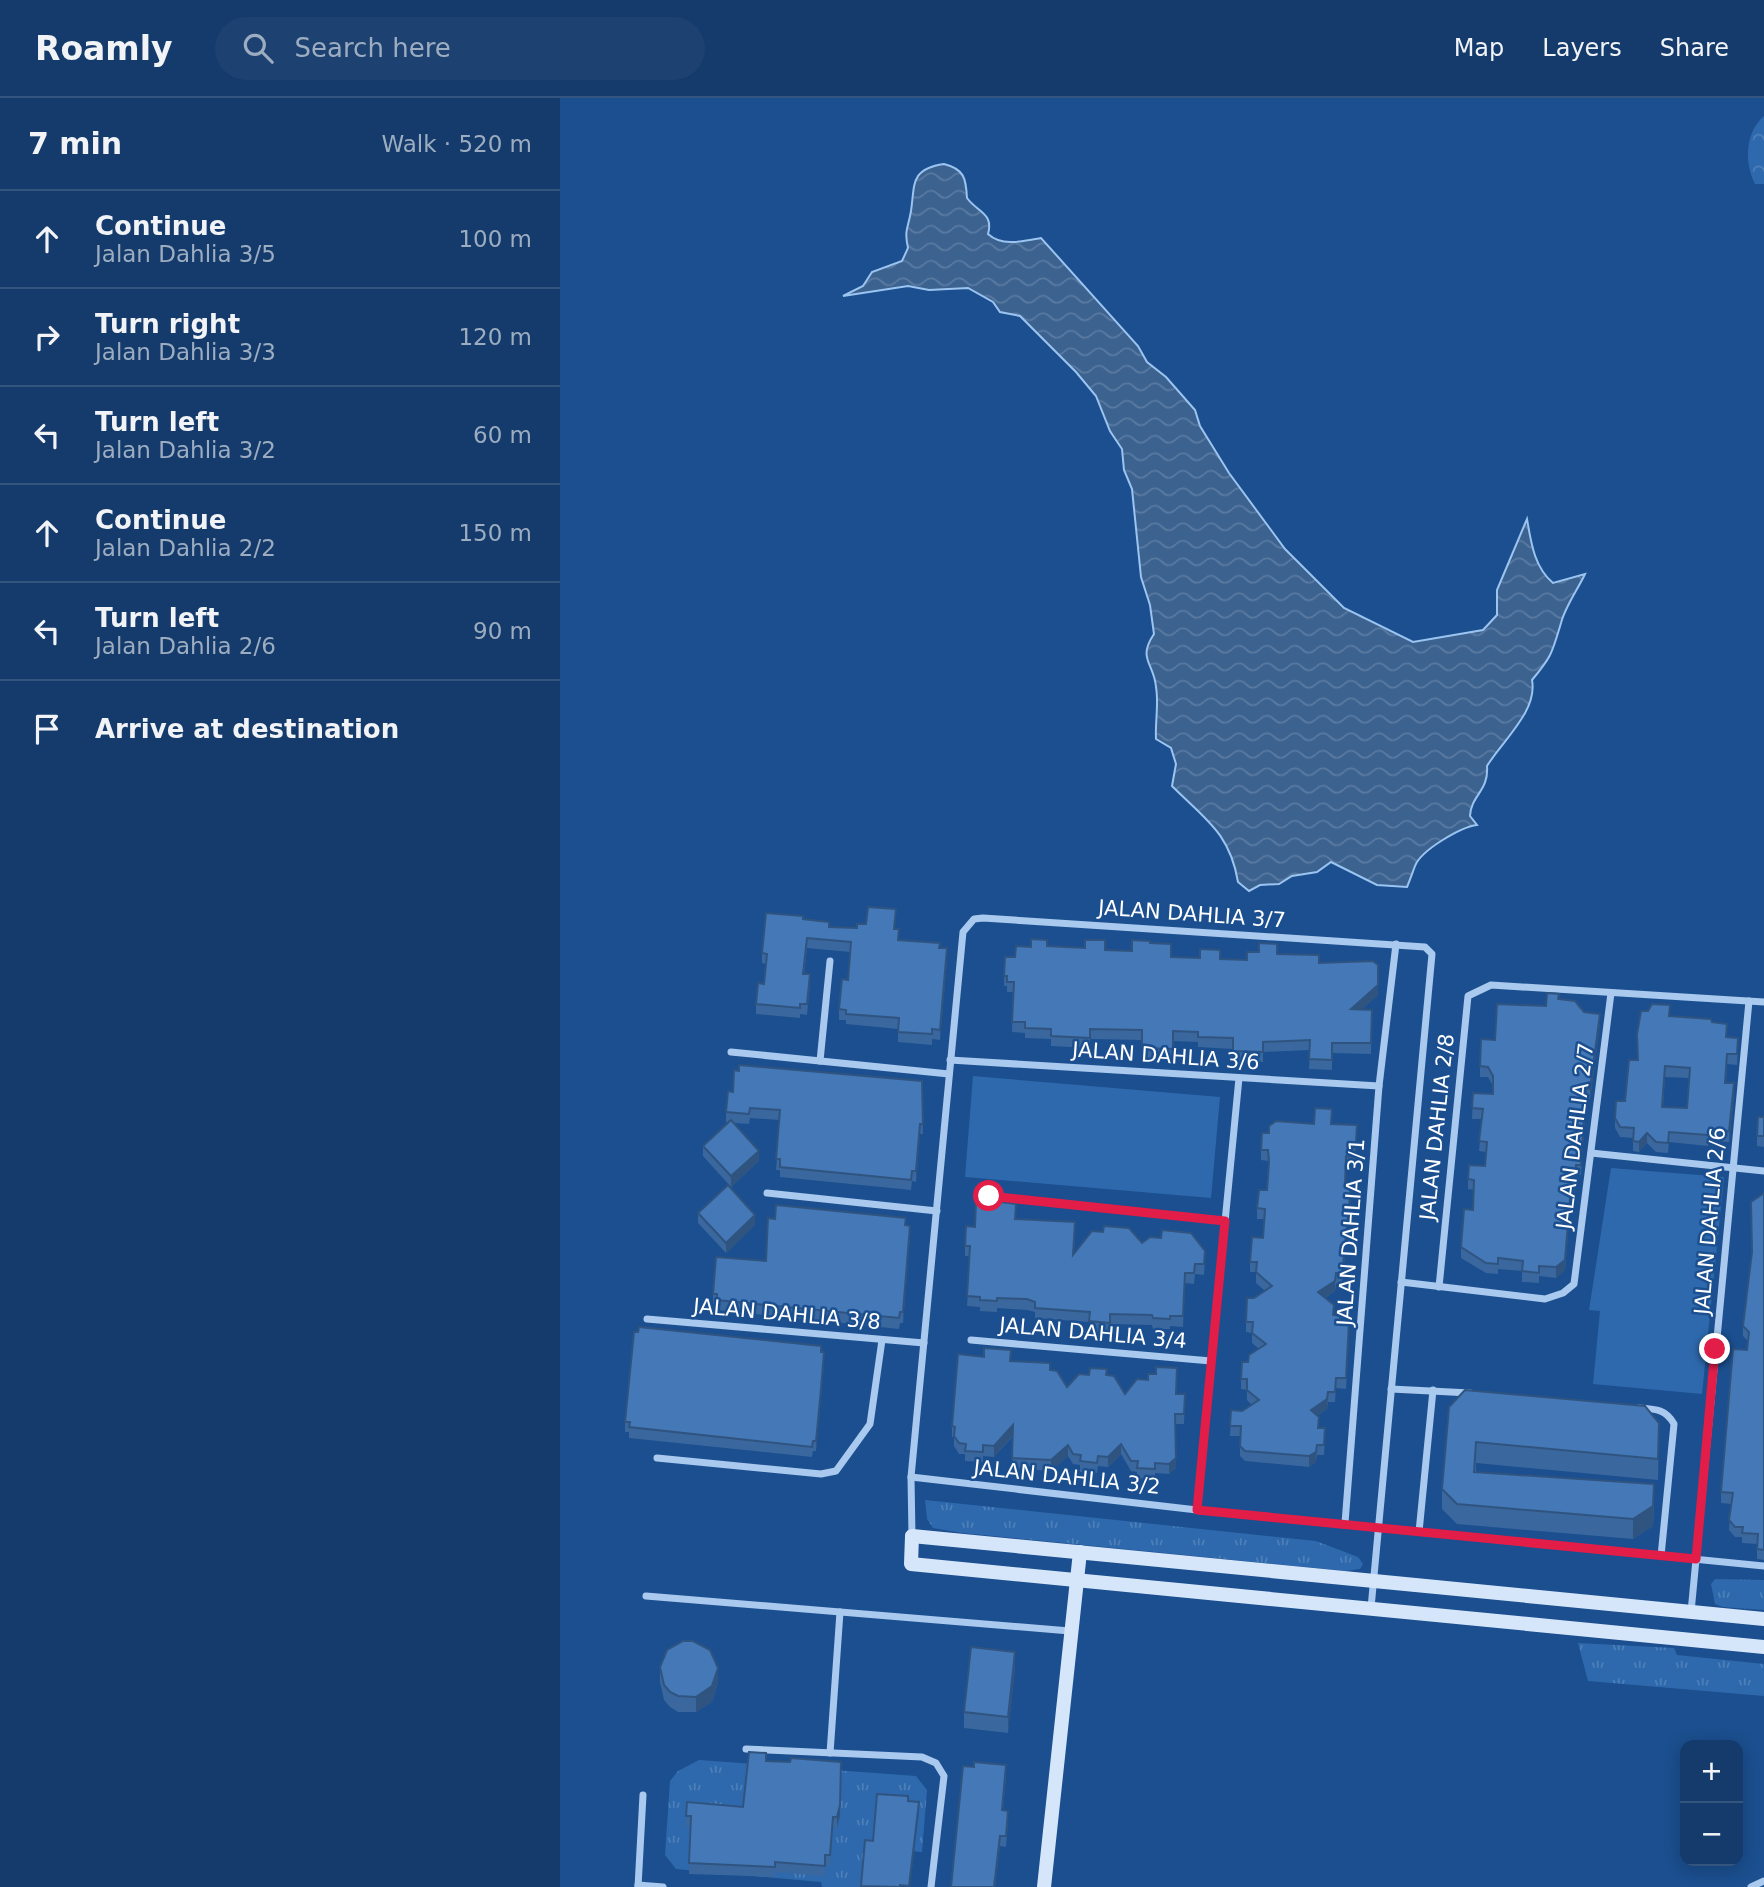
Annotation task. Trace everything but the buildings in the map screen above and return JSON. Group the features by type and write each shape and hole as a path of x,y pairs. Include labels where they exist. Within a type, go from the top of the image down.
{"street":[{"name":"JALAN DAHLIA 3/7","path":"950,1060 962,932 968,923 983,918 1425,947 1432,954 1401,1283"},
{"name":"JALAN DAHLIA 3/1","path":"1345,1523 1379,1086 1396,944"},
{"path":"820,1061 830,961"},
{"name":"JALAN DAHLIA 2/8","path":"1439,1287 1468,996 1491,985 1611,993"},
{"path":"1611,993 1764,1002"},
{"name":"JALAN DAHLIA 2/7","path":"1439,1287 1545,1299 1563,1293 1574,1284 1611,993"},
{"name":"JALAN DAHLIA 2/6","path":"1691,1612 1749,1001"},
{"path":"731,1052 949,1074"},
{"path":"950,1060 911,1477 911,1564 1077,1578 1764,1647"},
{"name":"JALAN DAHLIA 3/6","path":"950,1060 1379,1086"},
{"path":"1197,1510 1240,1078"},
{"path":"1591,1153 1764,1171"},
{"path":"767,1193 937,1211"},
{"path":"989,1196 1225,1221"},
{"path":"1371,1609 1401,1283 1439,1287"},
{"name":"JALAN DAHLIA 3/8","path":"647,1319 924,1343"},
{"path":"657,1458 821,1474 836,1471 870,1424 882,1340"},
{"name":"JALAN DAHLIA 3/4","path":"971,1340 1211,1361"},
{"path":"1391,1389 1475,1394"},
{"path":"1419,1532 1433,1390"},
{"path":"1632,1407 1658,1409 1669,1415 1674,1424 1661,1556"},
{"name":"JALAN DAHLIA 3/2","path":"911,1477 1197,1510 1764,1566"},
{"path":"912,1536 1764,1619"},
{"path":"1044,1887 1080,1552"},
{"path":"646,1595 1070,1631"},
{"path":"830,1753 839,1612"},
{"path":"746,1749 922,1757 936,1763 944,1776 932,1887"},
{"path":"643,1795 638,1886 663,1887"},
{"path":"1751,1887 1764,1881"}],"green space":[{"path":"1764,116 1764,184 1755,184 1749,167 1748,148 1753,130"},
{"path":"973,1076 1220,1097 1211,1198 965,1177"},
{"path":"1611,1168 1724,1177 1702,1394 1593,1384 1600,1311 1589,1310"},
{"path":"925,1500 1316,1541 1358,1557 1363,1564 1360,1569 1346,1571 962,1533 933,1528 927,1519"},
{"path":"1715,1579 1764,1580 1764,1610 1715,1604 1711,1584"},
{"path":"1578,1643 1674,1648 1677,1655 1764,1664 1764,1696 1588,1681"},
{"path":"699,1760 916,1776 927,1790 922,1852 864,1846 861,1887 822,1887 821,1882 676,1869 665,1855 670,1781 678,1771"}],"water":[{"path":"944,164 963,175 967,198 989,221 988,234 1006,242 1041,238 1138,346 1147,362 1166,377 1195,410 1200,426 1229,473 1285,549 1344,608 1413,642 1483,630 1497,615 1497,590 1527,519 1537,562 1553,583 1585,574 1565,611 1551,654 1532,680 1530,703 1487,766 1483,787 1471,809 1470,816 1477,825 1452,835 1425,853 1415,866 1407,887 1377,885 1331,862 1317,872 1292,876 1279,884 1260,885 1249,891 1238,882 1229,851 1222,839 1172,786 1176,764 1171,748 1156,739 1157,693 1147,655 1149,642 1154,634 1150,605 1141,577 1132,489 1124,470 1122,449 1110,431 1096,396 1020,316 1000,312 993,302 968,288 929,290 908,286 843,296 863,286 872,272 902,261 908,248 906,233 916,179 925,170"}],"route":[{"path":"989,1196 1225,1221 1197,1510 1696,1559 1715,1349"}]}
